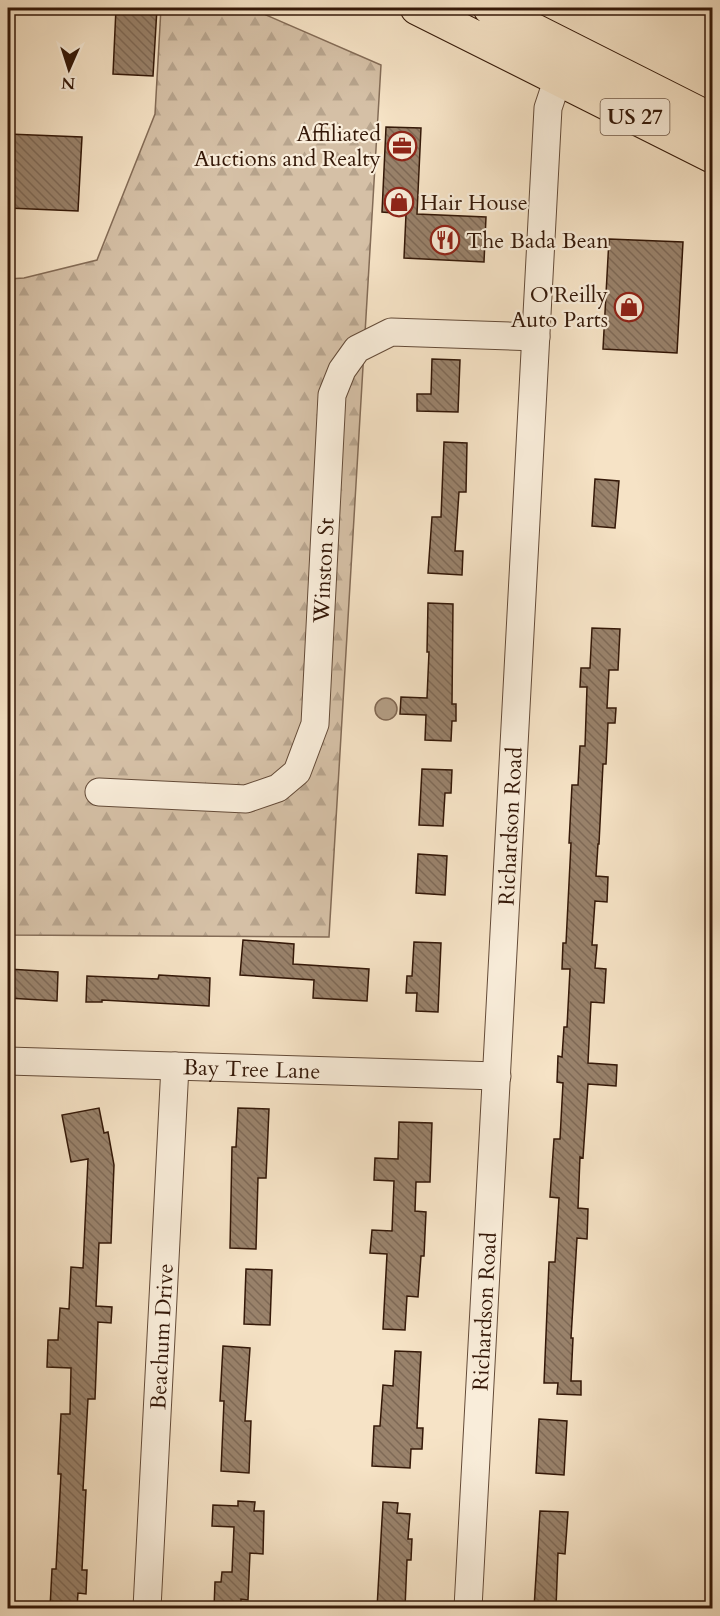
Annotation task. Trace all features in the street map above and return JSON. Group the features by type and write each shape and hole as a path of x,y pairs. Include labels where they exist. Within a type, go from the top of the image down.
{"main road":[{"name":"US 27","path":"417,8 712,156"},
{"name":"US 27","path":"490,8 712,120"}],"street":[{"name":"Richardson Road","path":"468,1608 548,108 568,47"},
{"name":"Winston St","path":"99,792 246,799 278,788 297,772 315,724 332,395 342,370 357,349 391,332 536,337"},
{"name":"Bay Tree Lane","path":"8,1061 497,1076"},
{"name":"Beachum Drive","path":"147,1608 175,1066"}],"green space":[{"path":"161,8 250,8 381,65 329,937 8,935 8,279 24,278 97,260 155,114"}],"shaded area":[{"path":"386,698 396,705 397,709 390,719 386,720 376,713 375,709 382,699"}],"building":[{"path":"116,8 157,8 153,76 113,74"},
{"path":"386,127 421,128 417,214 486,217 484,262 404,258 406,214 382,212"},
{"path":"8,134 82,137 78,211 8,208"},
{"path":"609,239 683,242 677,353 603,349"},
{"path":"432,359 460,360 458,412 417,411 417,394 431,394"},
{"path":"444,442 467,443 466,492 459,492 455,551 463,551 462,575 428,573 432,517 441,517"},
{"path":"595,479 619,481 615,528 592,526"},
{"path":"428,603 453,604 452,704 456,704 456,721 452,721 451,741 425,740 426,715 400,714 401,697 427,698"},
{"path":"592,628 620,629 618,670 609,670 607,708 616,708 615,723 608,723 606,764 603,764 596,876 608,877 607,902 595,901 592,945 597,945 595,968 606,969 604,1003 591,1002 588,1063 617,1065 616,1086 588,1084 583,1158 580,1157 578,1208 588,1209 587,1239 577,1238 571,1338 573,1338 571,1381 581,1381 581,1395 557,1394 558,1383 544,1383 549,1262 555,1262 559,1198 550,1197 554,1139 560,1139 563,1083 557,1082 558,1056 562,1057 564,1027 567,1027 570,969 562,969 563,943 566,943 572,785 578,785 580,746 585,746 587,687 580,687 581,668 590,668"},
{"path":"422,769 452,770 451,793 445,793 443,826 419,825"},
{"path":"418,854 447,856 445,895 416,893"},
{"path":"243,940 294,944 293,964 369,969 367,1001 313,998 314,980 240,975"},
{"path":"414,942 441,943 438,1012 416,1011 417,993 406,993 407,976 412,976"},
{"path":"8,969 58,972 57,1001 8,998"},
{"path":"159,975 210,978 209,1006 102,1000 102,1002 86,1002 87,976 158,979"},
{"path":"99,1108 104,1133 108,1132 114,1165 111,1243 99,1243 96,1306 112,1307 111,1323 98,1322 95,1399 88,1399 83,1490 86,1490 82,1570 87,1570 86,1594 78,1593 77,1608 50,1608 52,1569 56,1569 61,1474 58,1474 61,1414 70,1414 71,1368 47,1367 48,1340 58,1340 60,1308 69,1309 71,1267 83,1268 88,1159 71,1162 62,1115"},
{"path":"238,1108 269,1109 266,1178 258,1178 256,1249 230,1248 232,1147 236,1147"},
{"path":"399,1122 432,1123 430,1182 416,1182 415,1211 426,1212 424,1256 421,1256 418,1297 407,1296 405,1330 383,1329 387,1254 370,1253 372,1230 392,1231 394,1181 374,1180 375,1158 398,1159"},
{"path":"246,1269 272,1270 270,1325 244,1324"},
{"path":"223,1346 250,1348 245,1421 251,1421 249,1473 221,1471 224,1401 220,1401"},
{"path":"395,1351 421,1352 417,1428 423,1428 422,1449 411,1449 410,1468 372,1466 374,1426 380,1426 383,1385 393,1386"},
{"path":"539,1419 567,1421 564,1475 536,1473"},
{"path":"238,1501 255,1502 254,1511 264,1511 263,1554 250,1553 248,1600 241,1599 241,1608 214,1608 215,1582 221,1582 222,1572 232,1572 234,1527 212,1526 213,1505 238,1506"},
{"path":"383,1502 398,1503 397,1513 410,1514 408,1539 412,1539 411,1560 407,1560 405,1608 377,1608"},
{"path":"540,1511 568,1512 565,1554 558,1553 556,1608 534,1608"}],"place":[{"name":"Affiliated Auctions and Realty","path":"402,146"},
{"name":"Hair House","path":"399,202"},
{"name":"The Bada Bean","path":"445,240"},
{"name":"O'Reilly Auto Parts","path":"629,307"}]}
